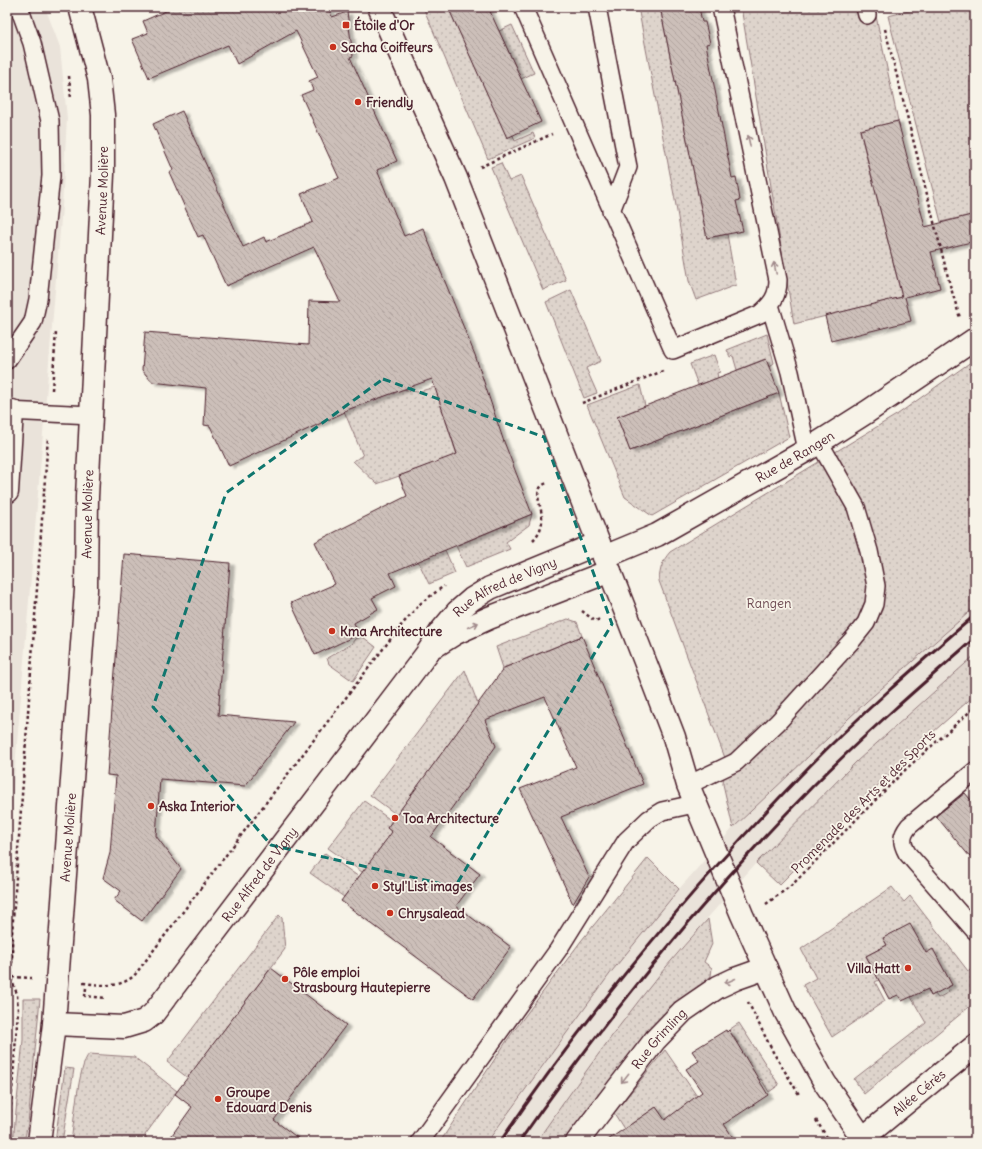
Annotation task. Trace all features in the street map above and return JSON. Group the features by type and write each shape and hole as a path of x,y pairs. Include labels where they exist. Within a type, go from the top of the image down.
{"street":[{"name":"Avenue Molière","path":"39,1142 54,1024 86,590 87,497 103,174 103,115 93,52 80,7"},
{"path":"379,7 456,178 674,737 691,795 742,916 786,1014 806,1052 865,1141"},
{"name":"Rue de Rangen","path":"604,557 657,535 813,446 867,412 975,339"},
{"path":"7,492 10,411"},
{"name":"Rue Alfred de Vigny","path":"428,652 456,633 507,610 546,597 604,557"},
{"name":"Rue Alfred de Vigny","path":"54,1024 124,1027 144,1021 153,1014 428,652 441,630 457,612 472,599 490,588 604,557"},
{"name":"Rue Grimling","path":"577,1142 655,1040 682,1011 718,987 734,979 766,968"},
{"name":"Allée Cérès","path":"865,1141 975,1046"}],"lane":[{"path":"7,360 33,322 38,298 52,176 50,121 32,43 19,7"},
{"path":"523,7 673,350 760,314 770,305 778,292 778,280 721,7"},
{"path":"597,7 628,167 611,211"},
{"path":"420,1142 558,950 626,841 649,819 691,795 736,762 772,727 854,638 866,623 874,604 876,586 869,551 856,507 813,446 770,305"},
{"path":"10,411 92,415"},
{"path":"975,771 909,826 903,834 902,844 907,853 975,931"}],"path":[{"path":"885,26 950,285 960,319"},
{"path":"68,73 72,104"},
{"path":"456,178 574,124"},
{"path":"8,1142 18,1011 17,994 12,977 12,933 57,327"},
{"path":"531,543 542,525 542,513 538,493 540,488 543,484 572,473"},
{"path":"80,983 116,985 122,984 134,976 399,628 421,603 448,584"},
{"name":"Promenade des Arts et des Sports","path":"763,907 792,885 905,770 975,707"},
{"path":"12,977 34,979"},
{"path":"86,988 85,996 106,998"}],"highlighted area":[{"path":"383,379 544,437 612,624 455,887 271,845 153,707 226,493"}],"shaded area":[{"path":"7,7 45,7 60,47 67,118 62,207 7,863"},
{"path":"975,607 975,655 857,761 756,863 682,947 640,999 536,1142 488,1142 612,971 679,889 733,828 866,702"}],"green space":[{"path":"423,7 448,7 507,137 513,135 515,141 533,133 535,138 488,159"},
{"path":"638,7 660,7 707,238 727,234 736,285 696,300 689,281"},
{"path":"741,7 858,7 862,20 876,16 898,121 860,131 902,297 794,324"},
{"path":"925,7 975,7 975,214 941,222 888,16"},
{"path":"512,25 534,73 521,79 499,31"},
{"path":"501,163 509,181 521,176 566,280 543,290 491,167"},
{"path":"571,290 601,361 586,368 597,393 584,398 546,302"},
{"path":"767,334 774,363 769,367 765,359 737,370 733,356 730,357 727,350"},
{"path":"714,355 720,372 717,373 718,378 698,385 690,364"},
{"name":"Rangen","path":"975,359 975,607 866,702 733,828 723,784 725,758 659,581 663,562 670,552 898,414"},
{"path":"640,385 645,406 617,417 630,451 779,393 789,437 652,516 625,497 587,405"},
{"path":"435,387 457,455 377,484 353,461 363,456 344,411 403,389 417,392"},
{"path":"532,514 529,525 506,542 510,549 466,567 456,546"},
{"path":"445,550 455,573 429,584 418,561"},
{"path":"568,619 577,622 582,636 503,668 496,647"},
{"path":"359,634 376,647 353,681 329,664 327,658 351,644"},
{"path":"975,655 975,695 916,747 779,885 756,863 857,761"},
{"path":"465,670 478,704 397,815 370,795"},
{"path":"364,801 392,821 387,828 419,852 362,872 328,848"},
{"path":"325,853 359,877 344,897 310,873"},
{"path":"648,858 679,889 612,971 487,1142 440,1142 510,1036 581,941"},
{"path":"892,887 904,902 910,896 968,971 972,970 975,973 975,1002 864,1094 854,1079 926,1023 911,997 927,988 931,996 935,994 938,998 949,992 947,988 952,985 926,953 883,939 887,945 866,956 879,980 875,982 885,1001 832,1037 803,985 816,978 801,949"},
{"path":"279,915 282,918 285,949 188,1078 167,1062"},
{"path":"708,919 712,944 704,962 712,968 711,976 667,1015 568,1142 536,1142 618,1028 684,945"},
{"path":"23,999 40,999 28,1123 24,1142 13,1142 23,1040"},
{"path":"739,1023 779,1085 769,1092 761,1079 758,1080 735,1045 738,1043 729,1030"},
{"path":"665,1050 710,1115 680,1142 656,1107 624,1129 614,1113"},
{"path":"89,1054 134,1057 177,1091 145,1135 148,1142 71,1142 79,1082 85,1060"},
{"path":"65,1068 74,1069 62,1142 55,1142"}],"building":[{"path":"175,7 339,7 330,12 332,17 347,12 353,56 350,57 397,161 377,170 404,236 423,228 475,355 503,439 532,514 390,573 396,586 372,598 378,609 354,623 359,634 315,655 291,603 335,584 315,542 407,496 399,476 457,454 432,379 344,411 345,412 229,466 210,426 204,425 206,388 152,382 142,370 145,332 308,345 309,301 340,302 314,247 226,286 203,235 198,237 169,172 173,170 153,124 182,111 243,247 264,237 266,242 313,222 301,194 339,178 301,95 313,90 309,81 318,77 296,31 237,64 228,45 149,78 132,39 148,33 143,21"},
{"path":"448,7 488,7 541,122 507,138"},
{"path":"660,7 699,7 702,22 705,22 710,43 706,44 732,178 736,177 740,200 736,201 743,231 707,238"},
{"path":"898,121 925,227 975,214 975,241 931,252 940,288 905,297 911,321 831,341 825,316 902,297 860,130"},
{"path":"766,359 779,393 630,451 617,417"},
{"path":"124,554 230,563 218,715 294,722 245,786 160,779 156,836 181,869 142,921 114,900 121,891 103,878 110,853 116,776 107,775"},
{"path":"582,636 643,784 561,817 589,877 573,904 520,789 576,767 545,697 485,720 496,746 431,837 480,874 456,906 511,947 473,999 341,901 392,832 387,828 504,668"},
{"path":"965,793 975,805 975,863 936,816"},
{"name":"Villa Hatt","path":"910,924 926,953 933,949 952,985 931,996 928,989 902,1001 898,995 889,999 866,956 887,945 883,938"},
{"path":"271,968 346,1025 274,1120 303,1142 167,1142 192,1107 175,1094"},
{"path":"726,1030 727,1032 729,1030 768,1095 724,1124 736,1142 605,1142 656,1107 665,1120 702,1092 686,1069 699,1061 692,1051"}],"railway":[{"path":"500,1142 534,1093 605,998 720,862 760,818 843,733 975,615"},
{"path":"519,1142 552,1095 622,1003 658,958 734,870 813,786 893,710 975,638"}],"place":[{"name":"Étoile d'Or","path":"346,25"},
{"name":"Sacha Coiffeurs","path":"333,47"},
{"name":"Friendly","path":"358,102"},
{"name":"Kma Architecture","path":"332,631"},
{"name":"Aska Interior","path":"151,806"},
{"name":"Toa Architecture","path":"395,818"},
{"name":"Styl'List images","path":"375,886"},
{"name":"Chrysalead","path":"390,913"},
{"name":"Villa Hatt","path":"908,968"},
{"name":"Pôle emploi Strasbourg Hautepierre","path":"285,979"},
{"name":"Groupe Edouard Denis","path":"218,1099"}]}
